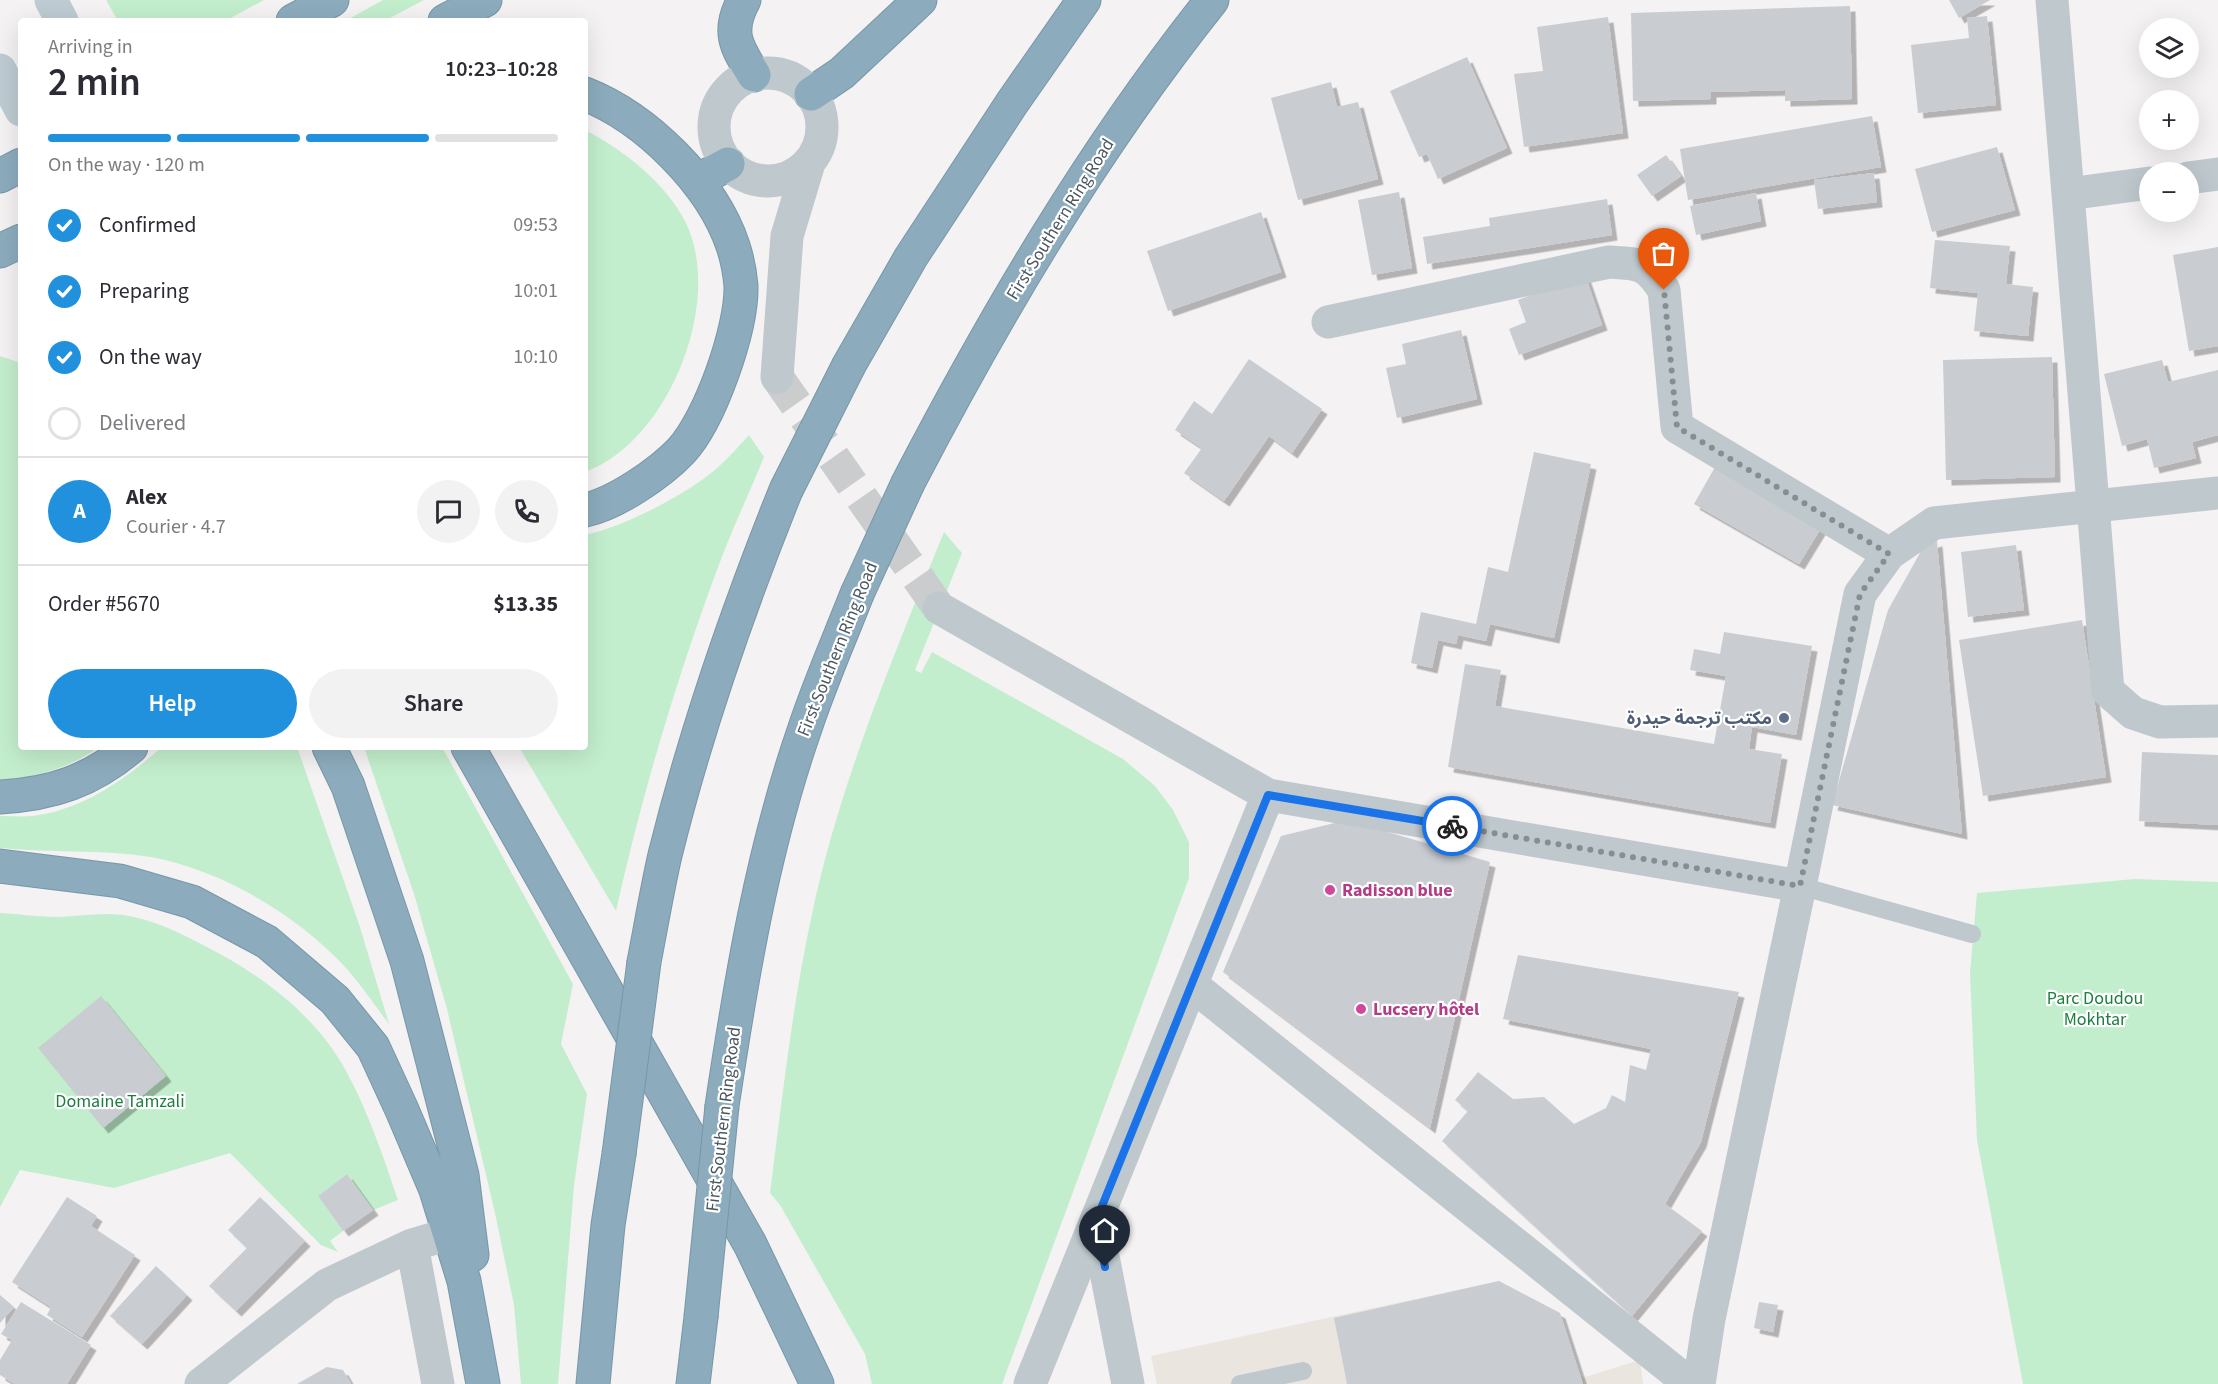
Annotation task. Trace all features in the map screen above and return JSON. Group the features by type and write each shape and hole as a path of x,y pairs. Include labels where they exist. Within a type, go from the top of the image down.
{"highway":[{"path":"299,18 332,0"},
{"path":"451,18 485,0"},
{"path":"744,0 734,26 737,47 754,75"},
{"path":"811,94 842,73 920,0"},
{"path":"593,1384 608,1225 644,962 665,855 722,662 786,490 849,365 911,257 1012,103 1084,0"},
{"name":"First Southern Ring Road","path":"693,1384 722,1106 739,994 757,905 803,732 857,594 908,483 962,381 1016,286 1152,78 1212,0"},
{"path":"588,95 608,103 649,131 697,182 724,223 734,248 741,286 737,321 729,350 697,428 681,450 655,472 622,495 588,509"},
{"path":"697,182 728,164"},
{"path":"0,176 18,167"},
{"path":"0,251 18,242"},
{"path":"0,797 33,795 79,781 127,750"},
{"path":"330,750 348,786 407,961 459,1164 489,1384"},
{"path":"470,750 750,1244 817,1384"},
{"path":"0,866 120,881 192,902 267,942 335,1000 372,1047 432,1180 464,1281 483,1384"}],"main road":[{"path":"51,0 60,18"},
{"path":"0,70 18,104"}],"street":[{"path":"2052,0 2108,691 2133,713 2160,723 2218,721"},
{"path":"741,286 764,330 777,377 787,236 809,163 819,147 823,129 820,111 811,94 798,82 781,74 754,75 738,83 724,96 716,112 714,130 718,148 728,164 742,175 760,181 778,181 795,174 809,163"},
{"path":"2199,177 2218,174"},
{"path":"2068,194 2139,184"},
{"path":"1328,322 1610,262 1635,263 1653,272 1664,290 1677,427 1889,554"},
{"path":"1699,1384 1709,1319 1860,594 1889,554 1934,523 2218,493"},
{"path":"939,608 1268,795 1800,886"},
{"path":"1030,1384 1268,795"},
{"path":"1192,985 1690,1384"},
{"path":"1096,1221 1128,1384"},
{"path":"201,1384 327,1285 412,1245 449,1234"},
{"path":"412,1245 438,1384"}],"lane":[{"path":"1800,886 1972,934"},
{"path":"1240,1384 1304,1371"}],"shaded area":[{"path":"1499,1281 1560,1313 1582,1378 1640,1360 1643,1384 1157,1384 1151,1356"}],"green space":[{"path":"106,0 264,0 231,18 116,18"},
{"path":"383,0 424,0 390,18 350,18"},
{"path":"588,132 628,157 666,193 685,221 696,253 698,289 693,327 682,365 664,400 642,431 615,456 588,470"},
{"path":"0,356 18,362 18,750 94,750 76,761 52,770 0,781"},
{"path":"749,435 764,457 723,554 677,686 650,775 616,911 521,750 588,750 588,534 633,519 683,493 715,470"},
{"path":"944,532 962,553 915,670 921,673 932,652 1123,759 1155,786 1173,810 1189,842 1189,878 1002,1384 872,1384 865,1354 780,1205 770,1193 799,983 824,865 837,816 869,720"},
{"path":"158,750 298,750 360,927 389,1024 353,976 328,950 283,914 232,884 178,863 151,857 0,848 0,816 29,816 51,813 69,807 102,791 134,770"},
{"path":"365,750 444,750 573,984 561,1044 587,1094 574,1185 558,1384 521,1384 514,1305 495,1213 447,1009 414,894"},
{"name":"Parc Doudou Mokhtar","path":"2135,879 2218,882 2218,1384 2023,1384 1977,1140 1970,973 1977,893"},
{"name":"Domaine Tamzali","path":"0,913 52,917 107,914 134,917 156,923 187,937 256,976 300,1011 337,1056 367,1116 398,1200 373,1210 347,1174 318,1196 343,1231 330,1241 338,1252 321,1245 230,1153 114,1188 20,1170 0,1207"}],"building":[{"path":"1949,0 1990,0 1959,18"},
{"path":"1850,6 1852,99 1785,101 1785,90 1711,92 1711,99 1633,101 1631,13"},
{"path":"1987,16 1996,105 1918,113 1911,45 1969,38 1967,18"},
{"path":"1608,17 1623,133 1524,147 1514,74 1543,71 1537,27"},
{"path":"1467,57 1507,148 1438,179 1427,154 1419,157 1390,91"},
{"path":"1331,82 1337,107 1358,102 1378,179 1298,200 1271,98"},
{"path":"1872,116 1881,167 1688,200 1680,149"},
{"path":"1997,147 2015,210 1932,232 1915,169"},
{"path":"1666,155 1681,176 1652,196 1637,175"},
{"path":"1874,173 1877,202 1818,209 1814,180"},
{"path":"1399,192 1412,268 1372,275 1358,200"},
{"path":"1756,193 1761,221 1696,235 1690,206"},
{"path":"1607,199 1612,235 1427,264 1423,237 1490,226 1489,218"},
{"path":"1261,212 1281,272 1168,311 1147,251"},
{"path":"1935,240 2010,246 2006,284 2033,287 2028,336 1974,331 1978,293 1930,288"},
{"path":"2218,247 2218,346 2189,351 2173,255"},
{"path":"1585,275 1602,325 1519,355 1509,329 1526,322 1518,300"},
{"path":"1461,330 1477,399 1397,418 1386,368 1406,364 1402,344"},
{"path":"2052,357 2055,477 1946,480 1943,360"},
{"path":"1249,359 1322,409 1292,453 1269,436 1224,501 1184,473 1202,448 1175,430 1194,401 1212,414"},
{"path":"2162,360 2168,382 2218,370 2218,435 2192,442 2196,458 2154,468 2147,439 2122,446 2104,374"},
{"path":"1534,452 1591,464 1554,638 1490,624 1486,641 1458,635 1456,644 1438,640 1432,668 1411,663 1421,612 1476,624 1488,567 1508,572"},
{"path":"1715,467 1821,528 1799,564 1694,504"},
{"path":"1937,541 1962,834 1832,805 1888,610 1925,544"},
{"path":"2016,545 2024,610 1968,617 1961,552"},
{"path":"2082,620 2106,777 1983,796 1959,640"},
{"path":"1724,632 1812,646 1796,735 1752,727 1749,749 1782,754 1770,823 1448,767 1465,664 1501,670 1495,706 1714,744 1726,676 1690,670 1694,649 1720,654"},
{"path":"2142,752 2218,755 2218,825 2139,821"},
{"path":"1347,820 1490,862 1430,1128 1223,972 1281,836"},
{"path":"1518,955 1739,992 1701,1142 1665,1204 1702,1231 1632,1316 1442,1141 1468,1111 1455,1100 1478,1072 1513,1099 1544,1097 1574,1124 1606,1108 1612,1095 1625,1102 1630,1065 1646,1070 1651,1049 1503,1019"},
{"path":"101,996 166,1076 103,1128 38,1048"},
{"path":"347,1174 373,1210 343,1231 318,1196"},
{"path":"67,1197 97,1216 91,1226 135,1255 82,1337 47,1315 51,1307 12,1282"},
{"path":"260,1197 305,1241 236,1311 209,1286 247,1248 228,1230"},
{"path":"156,1266 187,1295 142,1344 110,1316"},
{"path":"1499,1281 1560,1313 1583,1384 1347,1384 1334,1318"},
{"path":"0,1295 14,1307 0,1323"},
{"path":"21,1302 91,1345 67,1384 15,1384 0,1375 0,1360 12,1340 1,1334"},
{"path":"1759,1302 1778,1305 1773,1332 1754,1328"},
{"path":"327,1367 343,1370 351,1384 297,1384"}],"tunnel":[{"path":"777,377 939,608"}],"way so far":[{"path":"1452,826 1800,886 1860,594 1889,554 1677,427 1664,290"}],"place":[{"name":"مكتب ترجمة حيدرة","path":"1784,718"},
{"name":"Radisson blue","path":"1330,890"},
{"name":"Lucsery hôtel","path":"1361,1009"}],"route":[{"path":"1105,1267 1096,1221 1268,795 1452,826"}]}
